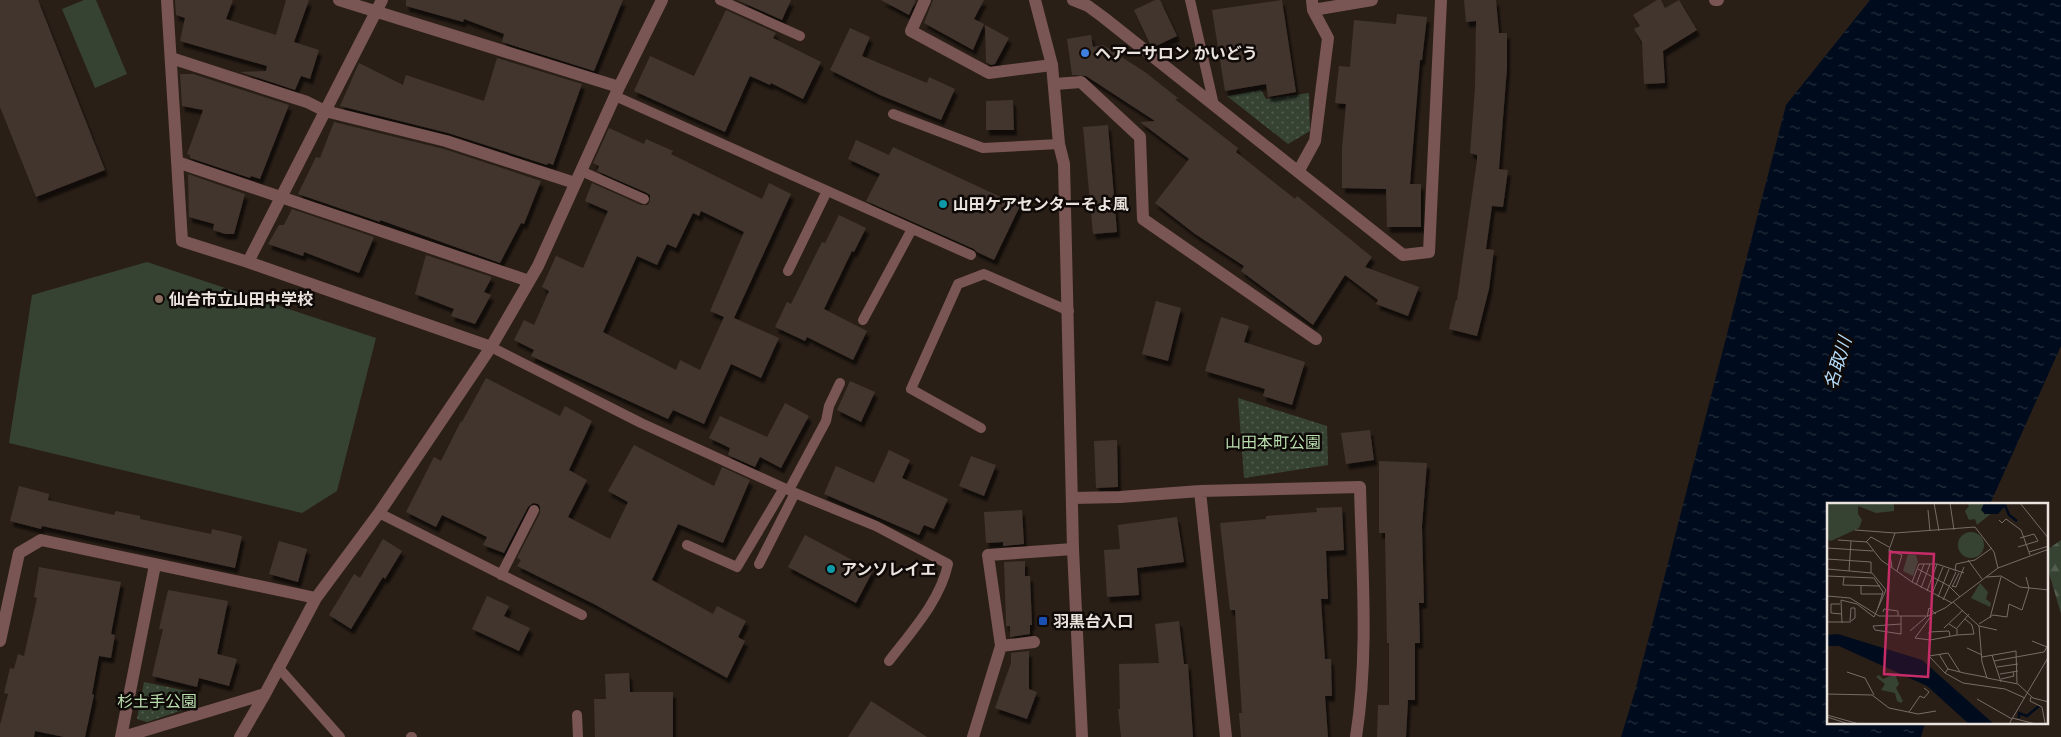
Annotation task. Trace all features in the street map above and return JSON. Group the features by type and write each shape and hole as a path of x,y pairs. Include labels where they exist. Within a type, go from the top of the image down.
{"street":[{"path":"167,0 182,241 248,262 491,347"},
{"path":"339,0 379,6 617,92"},
{"path":"240,737 316,598 379,513 491,347 538,266 617,92 662,0"},
{"path":"925,0 911,31 990,73 1052,66"},
{"path":"1035,0 1052,66 1059,144 1064,164 1073,549 1082,737"},
{"path":"1073,0 1088,6 1103,17 1403,255 1429,252 1441,0"},
{"path":"1298,172 1315,142 1328,38 1313,5 1372,0"},
{"path":"248,262 379,6"},
{"path":"171,58 307,102 325,111 446,141 575,183"},
{"path":"1055,84 1081,82 1140,137 1143,219 1316,339"},
{"path":"177,162 529,281"},
{"path":"1072,498 1120,497 1200,491 1360,487 1364,632 1362,697 1356,737"},
{"path":"1200,491 1226,737"},
{"path":"0,641 19,553 41,540 316,598"},
{"path":"973,737 1001,646 988,555 1073,549"},
{"path":"155,565 122,737 265,694"},
{"path":"1001,646 1034,642"}],"lane":[{"path":"720,0 800,36"},
{"path":"1190,0 1214,105"},
{"path":"617,92 827,191 971,255"},
{"path":"893,114 984,148 1059,144"},
{"path":"581,171 644,199"},
{"path":"788,271 827,191"},
{"path":"863,320 912,229"},
{"path":"981,428 911,389 958,284 984,274 1068,311"},
{"path":"491,347 641,423 789,490 876,526 948,564 946,575 926,613 890,661"},
{"path":"687,545 737,567 789,490 826,421 829,406 840,384"},
{"path":"759,564 789,490"},
{"path":"501,575 534,510"},
{"path":"379,513 582,615"},
{"path":"278,667 340,737"},
{"path":"577,715 578,737"}],"green space":[{"path":"84,0 96,0 127,74 95,88 62,9"},
{"path":"1261,90 1266,99 1309,93 1310,131 1288,144 1227,96"},
{"path":"147,262 376,338 337,491 302,513 9,443 32,295"},
{"name":"山田本町公園","path":"1238,398 1327,426 1328,465 1244,478"},
{"path":"2061,540 2061,614 2048,569 2048,549"},
{"name":"杉土手公園","path":"144,682 192,692 186,709 147,722 137,719"}],"water":[{"name":"名取川","path":"1870,0 2061,0 2061,346 1990,503 1827,503 1827,724 1925,724 1921,737 1621,737 1635,691 1786,105"}],"building":[{"path":"0,0 38,0 105,170 36,197 0,107"},
{"path":"175,0 233,0 226,19 276,35 286,0 309,0 294,42 319,50 310,79 301,76 295,90 240,72 266,71 267,66 180,41 185,18 176,15"},
{"path":"406,0 623,0 594,71 502,42 504,34 464,19 463,22 406,6"},
{"path":"737,0 791,0 782,20"},
{"path":"881,0 916,0 909,15"},
{"path":"933,0 984,0 974,19 984,24 973,50 924,23"},
{"path":"1155,0 1160,0 1177,36 1154,47 1150,44 1134,10"},
{"path":"1282,0 1296,92 1268,97 1266,84 1225,91 1212,10"},
{"path":"1464,0 1496,0 1499,33 1507,33 1507,68 1499,169 1508,170 1503,207 1492,206 1486,249 1494,250 1489,289 1477,336 1449,329 1457,300 1477,160 1477,155 1470,153 1475,88 1476,21 1466,22"},
{"path":"1657,0 1661,0 1665,8 1679,0 1697,30 1663,51 1665,83 1644,84 1642,42 1634,29 1640,26 1633,15"},
{"path":"726,10 776,33 773,38 821,62 803,99 771,83 770,85 750,76 725,132 634,91 650,56 694,76"},
{"path":"1397,14 1427,17 1422,60 1420,60 1410,184 1421,184 1421,227 1387,227 1386,189 1342,188 1342,148 1346,104 1335,103 1339,66 1350,67 1354,20 1396,24"},
{"path":"985,25 1009,38 995,64 991,65 986,62"},
{"path":"850,28 870,37 862,56 927,83 929,77 955,89 941,120 880,95 830,70"},
{"path":"1091,35 1093,47 1103,45 1145,72 1179,99 1175,99 1238,148 1236,152 1295,199 1297,196 1372,257 1365,267 1419,287 1408,316 1376,304 1378,300 1345,275 1313,325 1241,271 1244,266 1195,234 1155,203 1189,159 1140,122 1155,121 1086,76 1072,75 1067,39"},
{"path":"497,58 582,84 553,165 548,163 547,165 448,133 340,106 359,63 403,85 406,75 484,101"},
{"path":"180,74 193,74 289,105 260,179 251,176 250,178 190,158 190,155 187,154 203,110 182,106"},
{"path":"1013,100 1014,130 986,130 986,101"},
{"path":"334,122 444,149 541,181 524,224 521,223 500,263 380,220 380,222 298,194 316,157 320,158"},
{"path":"1108,125 1117,232 1093,234 1083,127"},
{"path":"609,128 644,144 646,139 673,151 671,154 762,199 769,183 791,194 734,318 779,338 761,378 731,364 704,424 673,410 668,419 531,356 534,350 514,340 524,320 534,325 549,291 542,287 556,256 583,268 608,211 585,201 592,183 641,205 648,205 650,201 650,195 647,193 597,171 599,166 593,163","holes":["701,211 744,232 710,311 724,317 700,370 680,360 676,370 603,332 637,256 657,265 667,244 676,248 693,213 699,216"]},
{"name":"山田ケアセンターそよ風","path":"856,140 889,155 893,147 1020,206 994,260 974,249 866,201 880,174 848,159"},
{"path":"188,174 245,194 234,234 225,234 213,230 214,224 189,217"},
{"path":"292,209 374,237 359,273 304,252 303,256 268,244 279,225 284,225"},
{"path":"839,215 866,228 854,252 852,251 824,309 867,331 853,360 807,337 805,341 775,327 787,302 791,304 822,242 825,243"},
{"path":"426,255 492,277 484,292 491,295 475,324 451,316 454,309 415,294"},
{"path":"1156,301 1181,308 1168,361 1142,354"},
{"path":"1221,317 1249,326 1244,342 1305,362 1292,405 1263,396 1265,389 1205,371"},
{"path":"486,378 560,416 565,406 592,421 569,470 587,480 568,517 610,539 628,502 608,491 634,445 714,486 722,467 750,480 723,543 678,524 652,580 713,614 717,606 746,621 738,637 745,641 727,678 594,604 517,566 521,560 517,558 540,513 538,504 533,503 528,507 504,553 483,545 487,537 442,515 436,527 406,512 434,457 441,461"},
{"path":"850,381 875,392 861,422 837,410"},
{"path":"785,403 809,416 781,468 760,457 755,467 728,455 730,448 709,438 720,416 767,437"},
{"path":"1370,430 1374,460 1346,464 1341,433"},
{"path":"1117,440 1118,487 1096,488 1094,441"},
{"path":"889,450 910,460 902,478 948,499 934,529 924,525 919,535 824,494 836,466 874,483"},
{"path":"971,456 996,465 984,496 959,486"},
{"path":"1379,461 1427,463 1422,526 1424,603 1419,603 1420,643 1415,643 1415,700 1408,700 1406,737 1377,737 1378,705 1389,705 1385,533 1379,533"},
{"path":"19,486 49,494 48,500 114,515 116,511 140,516 140,519 211,534 212,529 242,536 235,568 42,526 41,529 10,521"},
{"path":"1342,507 1344,550 1326,551 1328,599 1321,599 1325,659 1331,659 1332,696 1325,696 1328,737 1241,737 1239,713 1242,713 1235,610 1230,610 1220,523 1266,519 1266,516 1317,512 1316,508"},
{"path":"1022,510 1024,544 1003,546 1003,542 986,543 984,512"},
{"path":"1177,517 1184,562 1137,568 1139,595 1107,597 1104,550 1120,549 1118,525"},
{"name":"アンソレイエ","path":"805,535 873,571 856,603 788,567"},
{"path":"383,539 402,551 385,579 383,577 351,629 329,615 354,574 360,578"},
{"path":"279,541 307,549 298,582 269,574"},
{"path":"1025,561 1025,576 1030,576 1032,625 1030,625 1030,634 1010,637 1010,626 1006,626 1004,562"},
{"path":"39,567 121,582 111,634 115,635 111,658 99,656 92,694 94,695 85,737 64,737 35,731 34,737 0,737 0,725 8,694 4,693 10,668 14,669 18,654 24,656 37,598 34,597"},
{"path":"168,590 228,601 217,654 237,659 229,686 199,678 197,687 152,676 163,629 159,629"},
{"path":"487,596 509,606 504,616 530,628 519,651 472,629"},
{"path":"1179,621 1184,664 1188,664 1193,737 1121,737 1118,709 1120,709 1119,664 1159,663 1155,624"},
{"path":"1029,651 1029,689 1037,692 1027,719 995,708 1011,663 1011,653"},
{"path":"629,673 630,692 673,692 673,737 595,737 594,699 606,699 605,674"},
{"path":"871,701 927,737 848,737"}],"place":[{"name":"ヘアーサロン かいどう","path":"1085,53"},
{"name":"山田ケアセンターそよ風","path":"943,204"},
{"name":"仙台市立山田中学校","path":"159,299"},
{"name":"アンソレイエ","path":"831,569"},
{"name":"羽黒台入口","path":"1043,621"}]}
